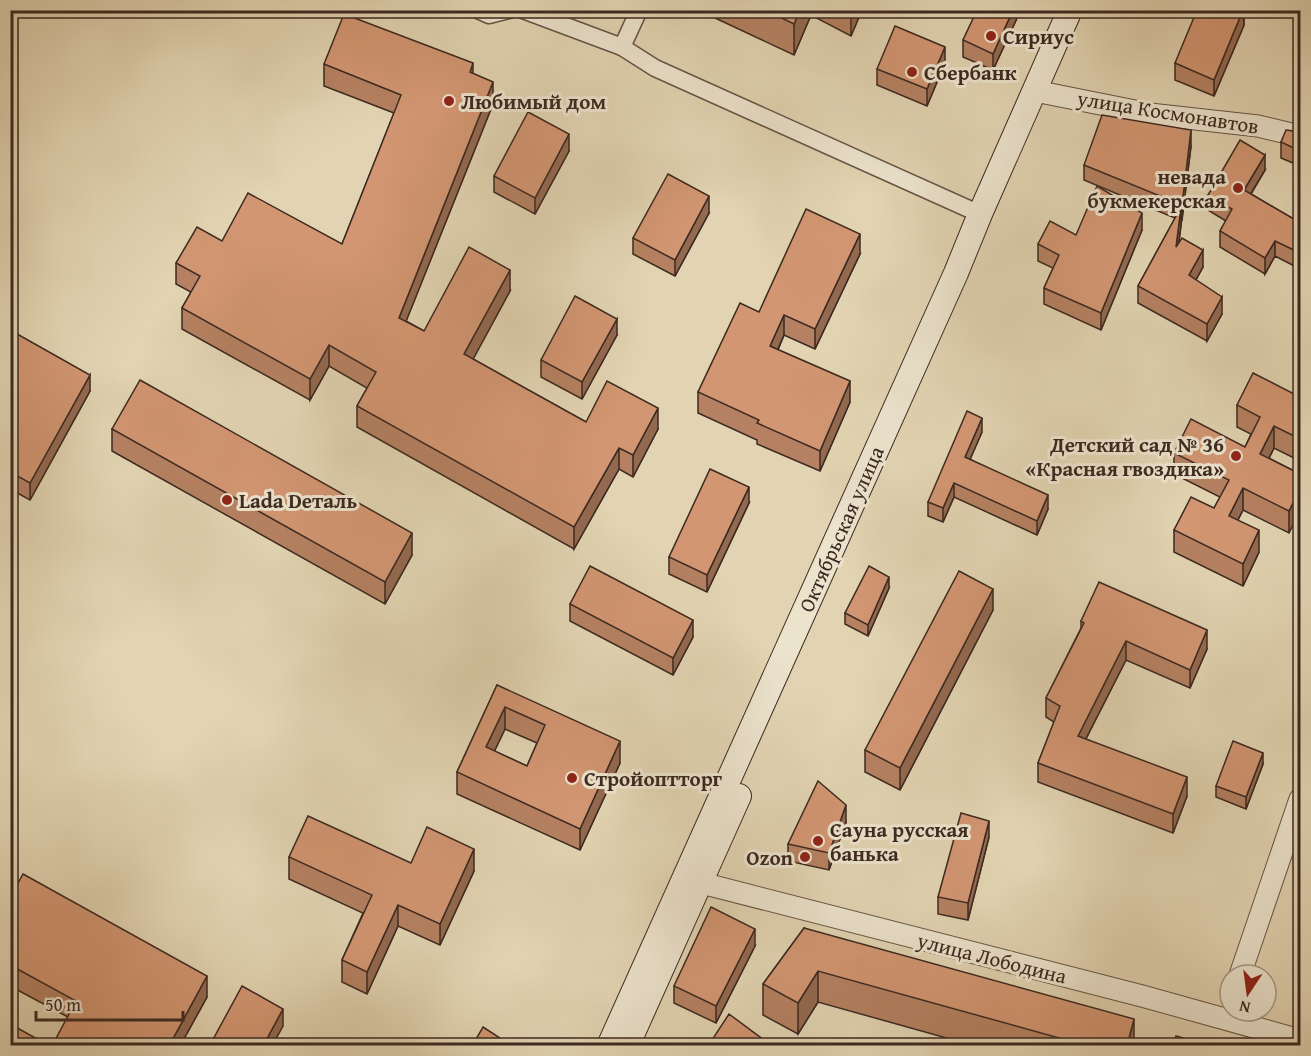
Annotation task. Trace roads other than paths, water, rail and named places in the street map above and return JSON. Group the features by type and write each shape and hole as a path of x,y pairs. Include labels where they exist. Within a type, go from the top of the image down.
{"main road":[{"name":"Октябрьская улица","path":"609,1046 692,880 1042,92 1070,10"},
{"name":"Октябрьская улица","path":"627,1046 692,880 980,214 1085,10"}],"street":[{"path":"478,10 489,15 508,10"},
{"path":"523,10 622,47 655,68 980,214"},
{"path":"622,47 639,10"},
{"name":"улица Космонавтов","path":"1042,92 1150,114 1258,126 1300,136"},
{"path":"1244,963 1300,799"},
{"name":"улица Лободина","path":"692,880 1218,1009"},
{"name":"улица Лободина","path":"1258,1023 1300,1040"}],"place":[{"name":"Сириус","path":"991,36"},
{"name":"Сбербанк","path":"912,72"},
{"name":"Любимый дом","path":"449,101"},
{"name":"невада букмекерская","path":"1238,188"},
{"name":"Детский сад № 36 «Красная гвоздика»","path":"1236,456"},
{"name":"Lada Dеталь","path":"227,500"},
{"name":"Стройоптторг","path":"572,778"},
{"name":"Сауна русская банька","path":"818,841"},
{"name":"Ozon","path":"805,857"}]}
